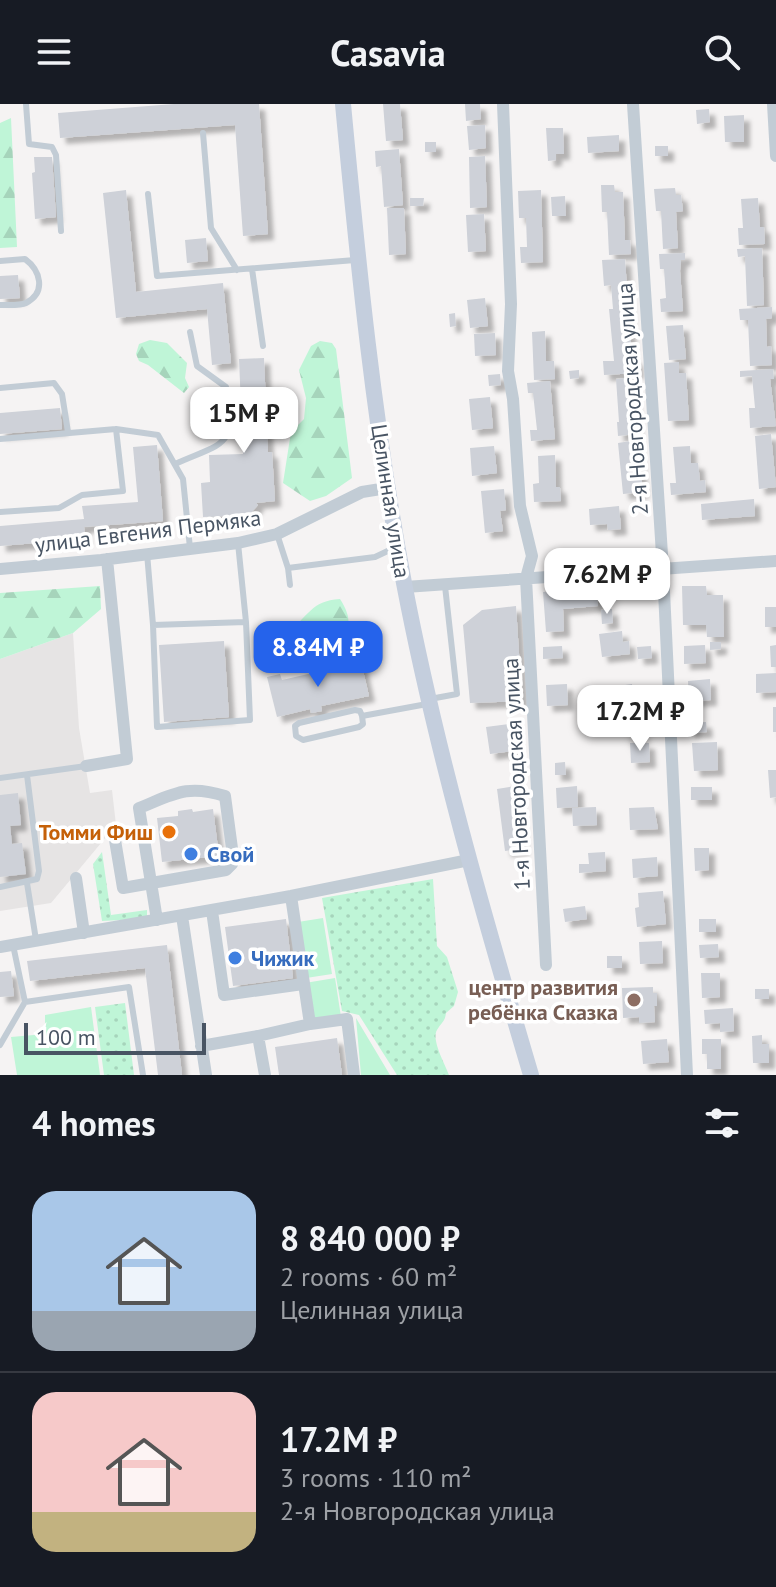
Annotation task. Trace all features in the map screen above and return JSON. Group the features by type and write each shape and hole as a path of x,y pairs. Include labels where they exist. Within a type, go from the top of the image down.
{"main road":[{"name":"Целинная улица","path":"343,104 357,260 397,547 469,860 530,1075"}],"street":[{"name":"1-я Новгородская улица","path":"503,104 511,304 508,371 513,399 520,506 532,556 526,578 546,965"},
{"name":"2-я Новгородская улица","path":"633,104 663,570 687,1075"},
{"path":"773,104 776,156"},
{"name":"улица Евгения Пермяка","path":"0,569 238,543 277,534 362,492 387,488"},
{"path":"86,766 127,759 107,559"},
{"path":"405,587 776,561"},
{"path":"114,834 123,888 152,884 226,870 232,864 233,856 225,796 202,788 179,792 139,808 152,884 157,920"},
{"path":"7,946 212,911 469,860"},
{"path":"76,878 84,933"},
{"path":"291,896 310,1024"},
{"path":"212,911 224,995 303,984"},
{"path":"182,916 206,1075"},
{"path":"201,1046 347,1019 354,1075"},
{"path":"258,1036 265,1075"}],"lane":[{"path":"26,104 29,144 52,147 56,155 61,231"},
{"path":"203,133 211,228 237,270"},
{"path":"148,194 157,276 357,260"},
{"path":"0,261 25,259 38,273 40,283 35,295 25,304 0,305"},
{"path":"252,269 263,346"},
{"path":"175,464 220,445 230,434 232,420 226,387 197,366 190,332"},
{"path":"0,388 54,383 62,394 68,432"},
{"path":"0,512 59,508 82,495 123,491 116,429"},
{"path":"0,439 116,429 158,435 183,479 190,548"},
{"path":"277,534 290,585"},
{"path":"147,553 157,727 250,720 246,622 238,543"},
{"path":"288,568 375,557 397,547"},
{"path":"362,716 457,694 445,582"},
{"path":"153,625 246,622"},
{"path":"355,710 360,711 362,716 363,724 359,727 303,740 296,736 295,726 299,723 355,710"},
{"path":"0,778 86,766"},
{"path":"0,887 37,879 39,871 27,775"},
{"path":"27,883 36,940"},
{"path":"7,946 25,1002"},
{"path":"0,1045 3,1034 25,1002 129,987 143,1075"}],"shaded area":[{"path":"73,633 79,728 90,793 112,790 116,825 51,903 0,911 0,659"}],"green space":[{"path":"11,118 17,247 0,248 0,123"},
{"path":"150,340 167,343 187,363 185,378 189,387 184,393 139,361 136,354 139,344"},
{"path":"320,341 332,343 336,349 352,478 326,496 310,501 283,483 291,432 304,419 306,398 299,370 311,346"},
{"path":"100,586 101,609 73,633 0,659 0,593"},
{"path":"340,599 348,617 342,638 319,652 294,657 288,631 316,606"},
{"path":"102,852 111,915 147,910 147,916 102,921 93,864"},
{"path":"433,879 437,946 447,957 458,992 454,1006 446,1013 436,1034 437,1046 449,1075 397,1075 359,1015 342,1011 322,898"},
{"path":"323,918 332,974 306,978 298,922"},
{"path":"335,978 341,1017 311,1022 305,983"},
{"path":"125,1003 134,1075 104,1075 95,1007"},
{"path":"91,1007 100,1075 17,1075 11,1037 45,1034 45,1015"},
{"path":"356,1018 390,1075 361,1075"}],"building":[{"path":"174,104 259,104 268,234 243,236 235,125 60,138 58,113"},
{"path":"383,104 400,104 403,140 386,141"},
{"path":"465,104 480,104 481,119 466,121"},
{"path":"709,109 710,122 697,124 696,110"},
{"path":"744,115 744,142 725,142 724,116"},
{"path":"485,125 486,148 469,150 467,126"},
{"path":"546,128 563,128 564,154 556,154 556,160 548,161"},
{"path":"619,135 619,151 588,153 587,137"},
{"path":"425,142 436,142 436,152 425,152"},
{"path":"655,146 668,146 668,156 655,156"},
{"path":"399,149 403,205 384,207 381,166 376,167 375,151"},
{"path":"485,156 487,207 470,208 469,157"},
{"path":"34,157 52,157 56,217 35,219"},
{"path":"601,185 614,185 615,192 623,192 625,240 630,240 631,254 609,255 607,212 602,212"},
{"path":"675,188 676,195 681,195 683,211 676,212 678,248 663,249 661,211 656,211 654,189"},
{"path":"126,190 136,292 223,283 231,363 212,365 207,309 116,318 103,193"},
{"path":"541,190 543,262 521,263 520,247 527,247 526,218 519,218 518,191"},
{"path":"565,196 566,216 552,216 551,197"},
{"path":"410,198 424,198 423,206 410,206"},
{"path":"758,198 765,244 739,245 738,228 743,228 741,199"},
{"path":"387,208 404,208 406,254 389,255"},
{"path":"484,214 486,251 468,252 466,215"},
{"path":"206,238 208,261 187,263 185,240"},
{"path":"762,248 764,305 747,306 745,256 738,257 737,249"},
{"path":"685,253 680,271 683,311 661,312 660,299 666,298 664,269 660,269 659,254"},
{"path":"625,259 632,359 637,359 638,373 604,375 603,361 614,361 609,309 613,309 611,285 604,286 602,260"},
{"path":"18,275 20,298 0,299 0,276"},
{"path":"485,298 488,326 470,328 467,300"},
{"path":"772,307 772,318 766,319 767,347 771,346 772,365 750,366 748,320 740,320 739,309"},
{"path":"455,313 456,326 450,327 449,314"},
{"path":"683,325 686,359 669,360 666,326"},
{"path":"545,331 546,361 554,361 555,379 534,380 532,332"},
{"path":"495,333 496,355 475,356 474,334"},
{"path":"264,358 268,452 272,452 275,501 256,503 258,505 249,515 203,517 201,483 210,482 209,455 243,454 239,359"},
{"path":"679,362 679,373 686,373 689,420 668,421 664,363"},
{"path":"773,369 774,379 770,379 776,426 750,428 749,408 755,408 752,376 740,377 740,371"},
{"path":"579,370 579,378 570,379 569,371"},
{"path":"500,374 501,385 489,386 488,375"},
{"path":"626,378 627,389 633,388 637,434 618,436 616,379"},
{"path":"550,381 555,439 531,441 530,430 537,430 533,393 528,393 527,383"},
{"path":"490,397 493,428 472,430 469,399"},
{"path":"60,408 62,429 0,434 0,413"},
{"path":"771,434 776,487 759,489 755,436"},
{"path":"637,440 643,492 623,494 618,443"},
{"path":"157,445 163,521 84,527 85,539 0,546 0,526 84,519 82,506 138,502 133,447"},
{"path":"494,446 497,473 472,476 470,448"},
{"path":"690,446 691,463 698,463 700,481 705,480 706,492 671,495 670,483 676,483 673,447"},
{"path":"555,455 556,487 560,487 561,501 534,502 533,484 539,483 538,456"},
{"path":"504,489 506,510 500,511 503,531 485,533 481,491"},
{"path":"754,499 755,516 702,520 701,504"},
{"path":"619,506 621,529 608,530 607,524 590,525 589,509"},
{"path":"682,586 706,586 707,595 723,595 724,637 707,637 706,625 683,625"},
{"path":"596,588 598,606 563,609 564,631 546,632 543,592"},
{"path":"516,606 522,701 470,703 463,625 482,610"},
{"path":"765,607 776,607 776,627 765,627"},
{"path":"612,609 613,623 602,624 601,610"},
{"path":"622,631 623,642 629,641 630,654 602,657 599,634"},
{"path":"224,641 229,717 164,722 159,645"},
{"path":"710,642 721,642 721,649 710,650"},
{"path":"705,645 706,663 684,664 684,646"},
{"path":"776,645 776,667 771,667 770,646"},
{"path":"562,646 563,658 543,659 543,647"},
{"path":"651,646 652,658 638,659 637,647"},
{"path":"361,662 369,696 321,706 322,711 311,713 310,709 277,717 267,677 280,674 282,680"},
{"path":"776,673 776,692 756,693 756,674"},
{"path":"710,679 711,700 689,701 688,681"},
{"path":"567,684 568,705 547,706 546,685"},
{"path":"632,684 633,691 646,690 647,703 652,703 650,720 607,725 605,713 630,710 628,693 618,694 618,686"},
{"path":"773,707 776,707 776,732 773,732"},
{"path":"706,722 707,732 689,733 688,723"},
{"path":"509,724 513,751 490,754 486,727"},
{"path":"717,742 718,770 694,771 692,743"},
{"path":"630,743 649,743 650,762 631,763"},
{"path":"565,762 566,775 555,775 555,763"},
{"path":"768,770 776,770 776,797 770,798"},
{"path":"515,786 523,849 505,851 497,789"},
{"path":"577,786 578,807 557,808 556,788"},
{"path":"691,787 712,787 712,800 691,800"},
{"path":"18,793 21,825 10,826 12,844 22,843 26,874 0,877 0,795"},
{"path":"596,807 597,825 573,826 572,808"},
{"path":"654,807 658,829 630,830 629,808"},
{"path":"192,809 193,812 213,809 219,856 162,862 157,818 178,816 178,811"},
{"path":"694,848 709,848 709,870 695,871"},
{"path":"605,852 606,871 579,873 579,864 589,864 588,853"},
{"path":"657,857 658,876 633,878 632,859"},
{"path":"663,891 666,924 637,927 635,908 639,907 638,893"},
{"path":"585,906 587,919 565,922 563,909"},
{"path":"286,919 293,978 233,986 225,927"},
{"path":"699,919 716,919 716,932 699,932"},
{"path":"662,941 663,963 640,964 639,942"},
{"path":"718,944 719,957 700,958 699,945"},
{"path":"167,945 182,1075 158,1075 145,968 30,981 27,961"},
{"path":"607,956 622,956 622,968 607,968"},
{"path":"11,971 14,996 0,997 0,972"},
{"path":"701,973 720,973 720,997 702,998"},
{"path":"653,987 653,993 657,993 655,1022 639,1023 639,1017 623,1018 622,988"},
{"path":"755,989 769,989 769,999 755,999"},
{"path":"733,1008 734,1031 720,1032 720,1023 705,1024 704,1010"},
{"path":"762,1035 762,1044 769,1044 769,1063 753,1063 752,1036"},
{"path":"337,1038 342,1075 279,1075 275,1047"},
{"path":"667,1039 669,1062 643,1064 641,1041"},
{"path":"702,1039 721,1039 721,1069 707,1069 707,1054 702,1054"}],"place":[{"name":"Томми Фиш","path":"169,832"},
{"name":"Свой","path":"191,854"},
{"name":"Чижик","path":"235,958"},
{"name":"центр развития ребёнка Сказка","path":"634,1000"}]}
